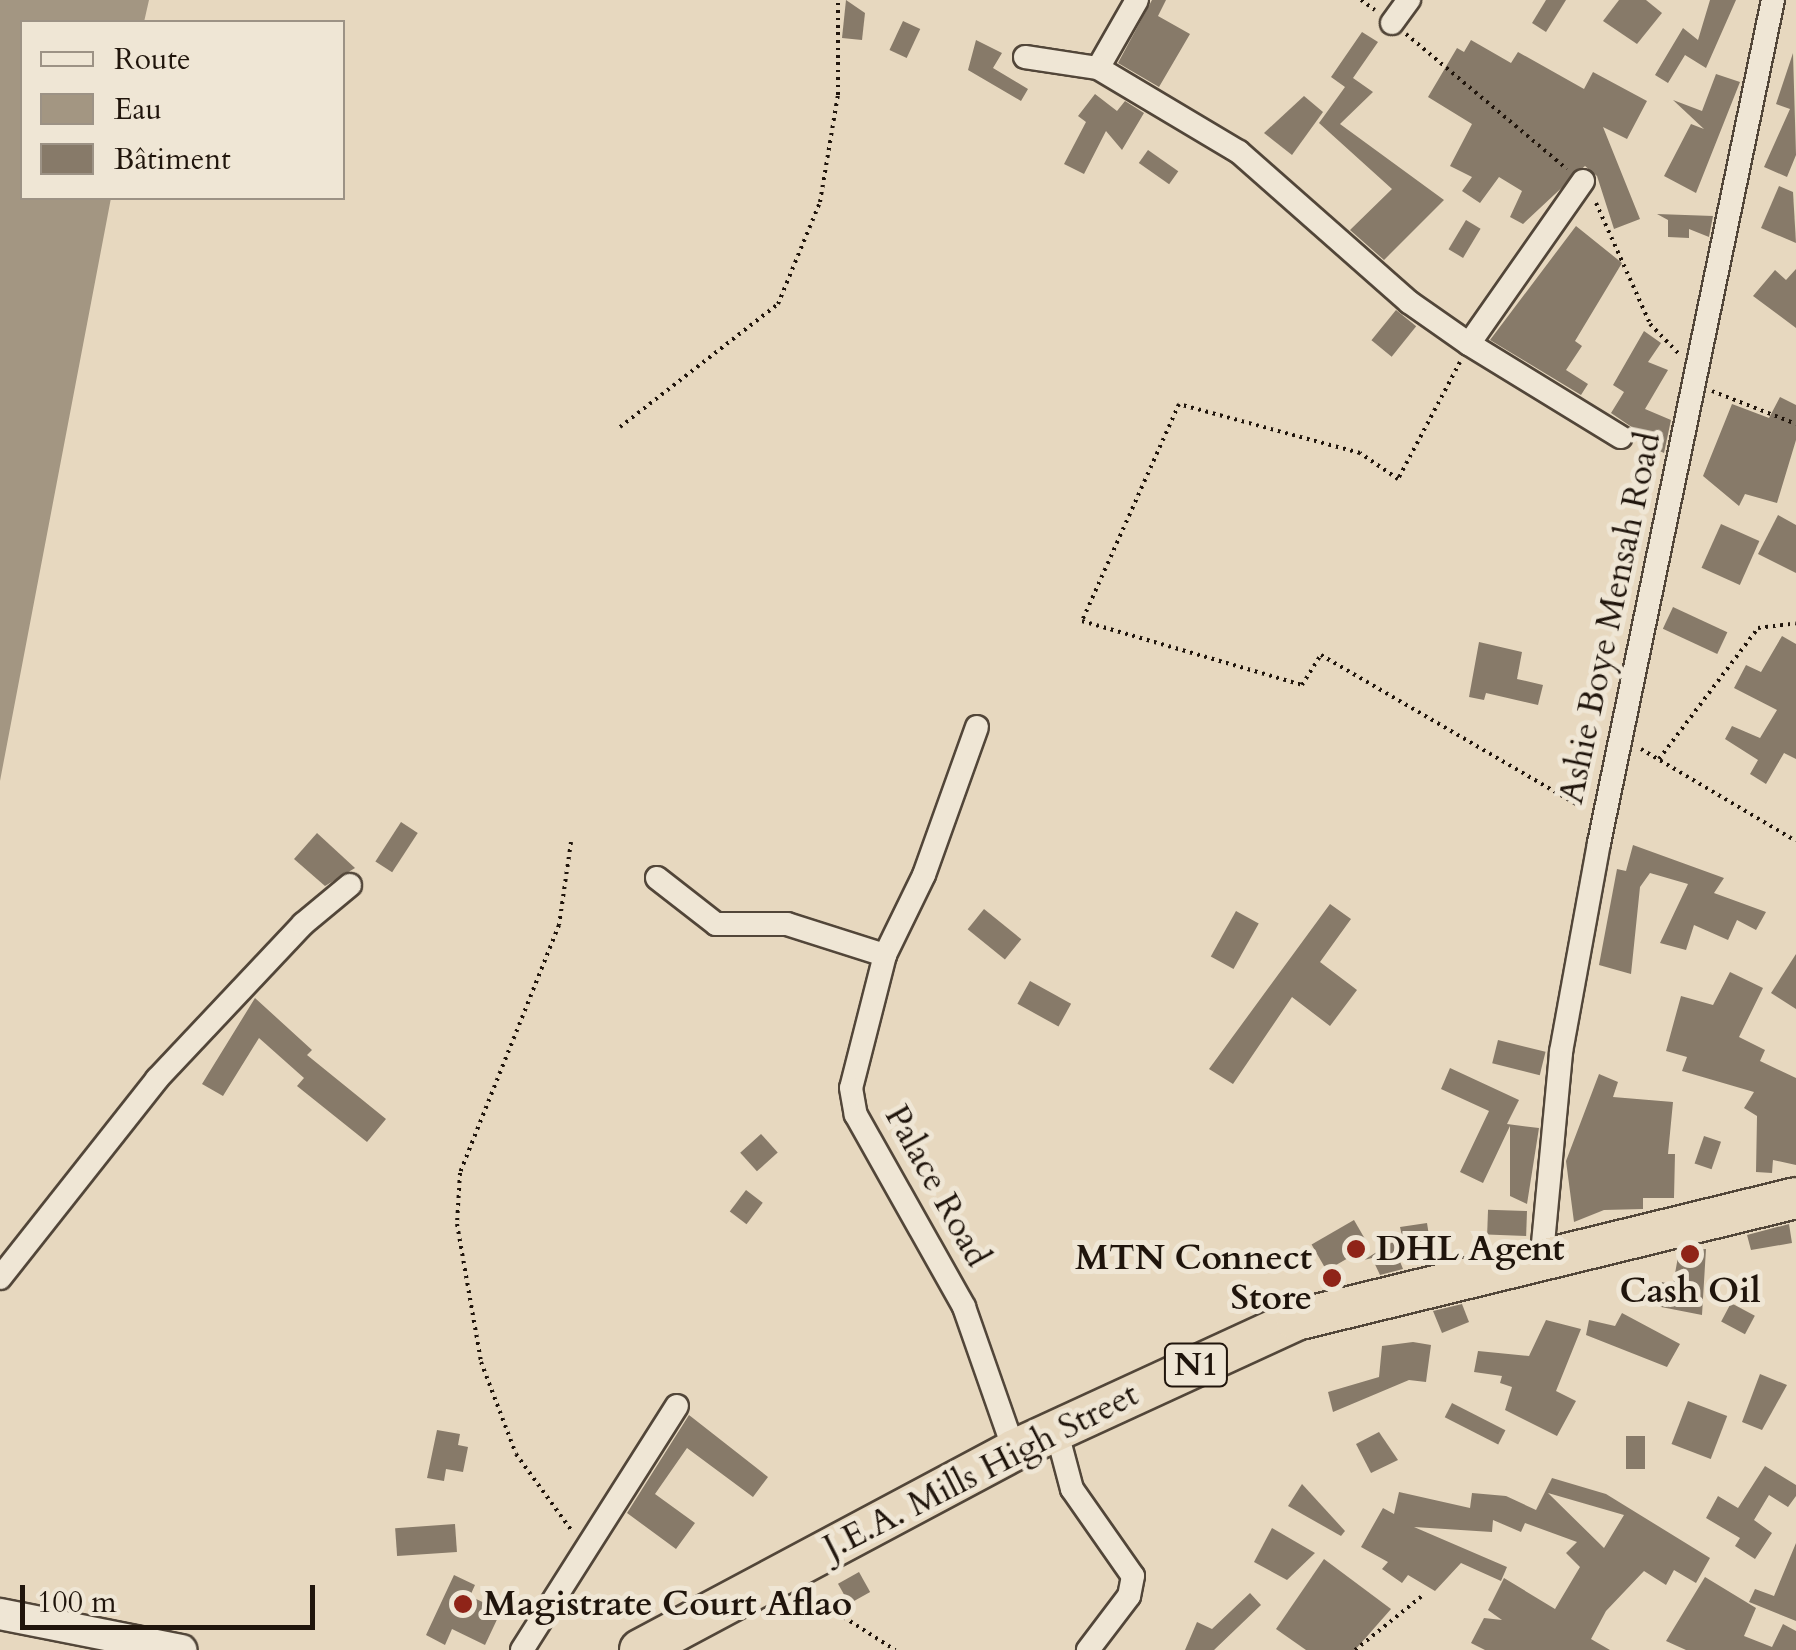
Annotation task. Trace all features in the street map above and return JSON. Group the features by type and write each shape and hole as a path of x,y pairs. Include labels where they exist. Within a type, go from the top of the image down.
{"highway":[{"name":"J.E.A. Mills High Street","path":"640,1650 1056,1429 1326,1309 1542,1254 1796,1198"}],"street":[{"path":"1098,68 1137,0"},
{"path":"1392,24 1409,0"},
{"name":"Ashie Boye Mensah Road","path":"1542,1254 1561,1052 1621,737 1773,0"},
{"path":"1025,57 1098,68 1239,152 1409,302 1622,438"},
{"path":"1470,344 1583,181"},
{"name":"Palace Road","path":"976,727 924,875 885,956 850,1088 856,1115 964,1307 1014,1450"},
{"path":"657,878 716,924 787,924 885,956"},
{"path":"0,1278 158,1080 303,924 350,885"},
{"path":"522,1650 677,1406"},
{"path":"1056,1429 1072,1488 1132,1576 1129,1596 1088,1650"},
{"path":"0,1614 181,1650"}],"path":[{"path":"620,427 778,304 820,202 838,95 838,0"},
{"path":"1470,344 1398,480 1360,452 1179,404 1082,621 1302,685 1321,654 1597,816"},
{"path":"1659,759 1758,628 1796,623"},
{"path":"1621,737 1796,840"},
{"path":"571,842 559,926 460,1173 456,1224 481,1362 516,1454 584,1548"},
{"path":"801,1589 894,1650"},
{"path":"1355,1650 1422,1596"}],"water":[{"path":"0,0 149,0 144,20 20,20 20,200 111,200 0,781"}],"building":[{"path":"846,0 865,13 862,40 842,38"},
{"path":"1152,0 1166,0 1158,16 1190,34 1159,87 1118,63"},
{"path":"1546,0 1566,0 1546,32 1532,23"},
{"path":"1619,0 1646,0 1662,13 1637,44 1603,21"},
{"path":"1710,0 1736,0 1706,68 1685,55 1668,83 1655,75 1683,28 1698,40"},
{"path":"903,21 920,29 907,58 889,50"},
{"path":"1362,32 1378,42 1353,78 1373,92 1340,124 1444,200 1384,260 1350,230 1392,189 1319,123 1345,87 1331,77"},
{"path":"976,40 1002,53 993,68 1028,89 1021,101 968,70"},
{"path":"1471,40 1511,63 1518,52 1584,89 1593,72 1647,101 1627,139 1603,127 1640,219 1614,229 1597,176 1585,166 1523,224 1510,217 1522,191 1499,177 1480,203 1462,191 1472,177 1450,166 1472,124 1428,97 1457,48 1464,52"},
{"path":"1793,53 1796,155 1787,177 1764,167 1790,109 1776,104"},
{"path":"1716,74 1740,82 1696,193 1664,176 1691,124 1704,129 1673,100 1702,111"},
{"path":"1095,94 1117,111 1125,101 1144,113 1122,150 1106,131 1084,174 1064,164 1086,122 1078,116"},
{"path":"1304,96 1323,112 1292,155 1264,133"},
{"path":"1148,150 1178,171 1169,184 1139,163"},
{"path":"1779,186 1793,192 1796,243 1761,228"},
{"path":"1657,214 1713,216 1709,237 1689,229 1689,238 1668,237 1668,220"},
{"path":"1466,220 1481,229 1463,258 1448,249"},
{"path":"1576,226 1622,263 1575,341 1582,346 1566,370 1588,384 1581,395 1490,340"},
{"path":"1796,269 1796,328 1753,296 1775,270 1786,280"},
{"path":"1396,310 1416,326 1392,357 1371,340"},
{"path":"1644,331 1661,343 1648,362 1668,370 1645,409 1671,420 1664,453 1639,442 1642,434 1611,413 1624,392 1613,385"},
{"path":"1780,397 1796,405 1796,440 1777,503 1745,494 1739,506 1703,476 1732,404 1769,418"},
{"path":"1778,515 1796,525 1796,573 1758,554"},
{"path":"1721,524 1759,541 1740,585 1701,568"},
{"path":"1673,607 1727,632 1717,654 1663,629"},
{"path":"1782,636 1796,644 1796,759 1784,753 1766,784 1750,774 1758,760 1725,739 1732,726 1760,738 1777,710 1734,688 1746,665 1761,672"},
{"path":"1479,642 1522,652 1517,679 1543,685 1538,705 1486,693 1484,700 1469,697"},
{"path":"401,822 418,833 392,872 375,861"},
{"path":"317,833 355,868 325,886 294,859"},
{"path":"1633,845 1724,878 1714,893 1766,912 1756,930 1737,920 1728,940 1694,925 1686,950 1660,943 1688,884 1650,873 1640,887 1631,974 1599,965 1617,869 1626,871"},
{"path":"1330,904 1351,919 1320,962 1357,990 1330,1026 1292,997 1233,1084 1209,1069"},
{"path":"984,909 1021,939 1005,959 968,929"},
{"path":"1236,911 1259,924 1234,969 1211,956"},
{"path":"1796,954 1796,1009 1771,993"},
{"path":"1730,972 1763,988 1739,1037 1765,1050 1760,1061 1796,1078 1796,1165 1773,1160 1772,1173 1756,1172 1757,1116 1744,1108 1754,1092 1682,1071 1687,1057 1666,1051 1681,996 1713,1005"},
{"path":"1030,981 1071,1004 1059,1027 1017,1004"},
{"path":"255,998 312,1050 307,1055 386,1119 367,1142 297,1086 304,1078 259,1038 223,1096 202,1084"},
{"path":"1498,1040 1546,1052 1540,1075 1492,1063"},
{"path":"1450,1068 1519,1100 1507,1124 1539,1128 1527,1204 1510,1196 1510,1126 1483,1183 1460,1172 1489,1111 1441,1089"},
{"path":"1599,1074 1618,1082 1613,1097 1673,1102 1668,1154 1675,1154 1674,1198 1643,1198 1643,1209 1604,1210 1574,1222 1566,1161"},
{"path":"761,1134 778,1153 757,1171 740,1153"},
{"path":"1704,1136 1721,1142 1712,1169 1695,1163"},
{"path":"746,1190 763,1203 747,1224 730,1212"},
{"path":"1488,1210 1527,1211 1526,1236 1487,1235"},
{"path":"1354,1220 1369,1246 1327,1270 1312,1244"},
{"path":"1427,1223 1431,1248 1397,1254 1403,1269 1380,1275 1372,1258 1364,1260 1402,1236 1400,1227"},
{"path":"1789,1224 1792,1243 1751,1250 1747,1235"},
{"path":"1706,1249 1702,1315 1656,1306 1662,1282 1673,1285 1679,1251"},
{"path":"1731,1303 1755,1316 1745,1334 1721,1322"},
{"path":"1462,1304 1469,1322 1442,1333 1433,1311"},
{"path":"1622,1313 1680,1344 1667,1367 1586,1335 1589,1320 1615,1326"},
{"path":"1546,1320 1581,1329 1556,1391 1576,1401 1557,1436 1505,1410 1512,1387 1500,1383 1502,1376 1474,1372 1478,1351 1529,1356"},
{"path":"1413,1342 1431,1345 1426,1382 1409,1380 1333,1412 1328,1392 1379,1377 1382,1346"},
{"path":"1760,1374 1787,1385 1762,1430 1742,1422"},
{"path":"1688,1401 1727,1416 1711,1459 1672,1444"},
{"path":"1452,1403 1505,1430 1498,1444 1445,1417"},
{"path":"689,1415 768,1477 753,1497 687,1448 655,1494 695,1523 676,1549 627,1513"},
{"path":"437,1430 460,1434 458,1445 468,1447 463,1472 446,1469 444,1481 427,1478"},
{"path":"1379,1432 1398,1460 1371,1473 1356,1444"},
{"path":"1626,1436 1645,1436 1645,1469 1626,1469"},
{"path":"1765,1466 1796,1485 1796,1496 1788,1507 1769,1495 1754,1520 1772,1533 1755,1559 1735,1546 1740,1538 1706,1518 1718,1496 1738,1508"},
{"path":"1552,1478 1606,1494 1710,1558 1696,1583 1674,1570 1666,1585 1644,1571 1606,1611 1591,1639 1610,1650 1485,1650 1471,1643 1484,1618 1502,1620 1488,1610 1504,1578 1555,1609 1580,1567 1566,1553 1577,1542 1525,1523 1521,1532 1493,1520 1492,1532 1414,1527 1507,1567 1501,1581 1461,1563 1435,1591 1408,1575 1402,1583 1382,1569 1388,1562 1361,1547 1383,1508 1394,1514 1399,1492 1470,1508 1472,1493 1506,1496 1536,1510","holes":["1548,1493 1624,1515 1604,1548"]},
{"path":"1302,1484 1345,1531 1341,1536 1288,1506"},
{"path":"455,1524 457,1552 397,1556 395,1528"},
{"path":"1272,1528 1315,1553 1287,1580 1254,1562"},
{"path":"1796,1543 1796,1621 1749,1602 1755,1589 1774,1596"},
{"path":"1324,1559 1391,1609 1355,1650 1306,1650 1276,1629"},
{"path":"859,1572 870,1592 849,1604 838,1584"},
{"name":"Magistrate Court Aflao","path":"454,1575 475,1585 470,1596 501,1611 485,1645 452,1629 445,1645 426,1635"},
{"path":"1705,1577 1756,1608 1744,1636 1772,1647 1783,1624 1796,1631 1796,1650 1686,1650 1666,1641"},
{"path":"1250,1593 1261,1605 1214,1650 1185,1650 1197,1622 1212,1629"}],"place":[{"name":"DHL Agent","path":"1356,1249"},
{"name":"Cash Oil","path":"1690,1254"},
{"name":"MTN Connect Store","path":"1332,1278"},
{"name":"Magistrate Court Aflao","path":"463,1604"}]}
